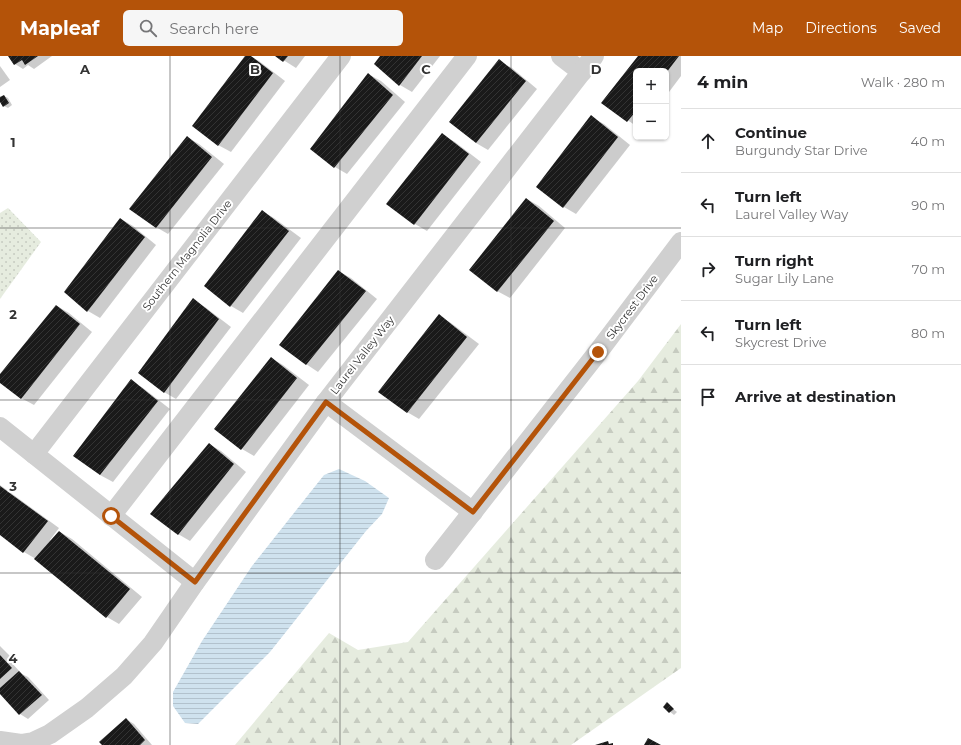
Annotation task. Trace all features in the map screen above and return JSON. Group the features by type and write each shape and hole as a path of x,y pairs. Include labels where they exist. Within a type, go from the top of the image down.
{"street":[{"name":"Southern Magnolia Drive","path":"34,454 341,56"},
{"path":"111,516 467,56"},
{"path":"561,56 582,72"},
{"name":"Laurel Valley Way","path":"0,741 21,744 34,742 50,734 86,708 124,676 153,643 195,582 326,402 594,56"},
{"name":"Skycrest Drive","path":"435,560 598,352 681,242"},
{"path":"326,402 473,512"},
{"path":"0,427 195,582"}],"green space":[{"path":"8,208 41,242 0,299 0,213"},
{"path":"681,324 681,668 571,745 235,745 329,633 358,650 408,642 638,381"}],"water":[{"path":"339,469 365,481 389,498 382,514 366,531 270,652 198,724 185,723 173,706 173,692 202,641 252,566 324,475"}],"building":[{"path":"8,56 38,56 25,65 22,60 14,65"},
{"path":"245,56 251,56 273,73 218,146 192,126"},
{"path":"275,56 288,56 283,62"},
{"path":"380,56 422,56 399,86 374,64"},
{"path":"638,56 679,56 669,69 633,68 633,115 627,122 601,103"},
{"path":"499,59 526,81 476,143 449,122"},
{"path":"368,73 393,95 334,168 310,149"},
{"path":"4,95 9,103 3,107 0,102 0,97"},
{"path":"591,115 618,137 563,208 536,187"},
{"path":"442,133 469,154 414,225 386,204"},
{"path":"187,136 212,157 156,228 129,209"},
{"path":"526,198 554,221 497,292 469,270"},
{"path":"262,210 289,231 230,307 204,286"},
{"path":"120,218 145,237 87,312 64,292"},
{"path":"338,270 366,291 306,365 279,345"},
{"path":"193,298 219,319 164,393 138,373"},
{"path":"56,305 80,324 21,399 0,383 0,374"},
{"path":"439,314 467,337 407,413 378,392"},
{"path":"271,357 297,378 241,450 214,429"},
{"path":"131,379 158,401 100,475 73,456"},
{"path":"209,443 234,464 178,535 150,514"},
{"path":"0,486 48,521 23,553 0,535"},
{"path":"59,531 130,589 106,618 34,559"},
{"path":"0,655 12,668 0,679"},
{"path":"19,671 42,695 19,715 0,694 0,688"},
{"path":"667,702 674,709 669,713 663,707"},
{"path":"126,718 145,740 140,745 102,745 99,742"},
{"path":"648,738 661,745 644,745"},
{"path":"608,741 609,744 613,743 613,745 595,745"}],"route":[{"path":"111,516 195,582 326,402 473,512 598,352"}]}
